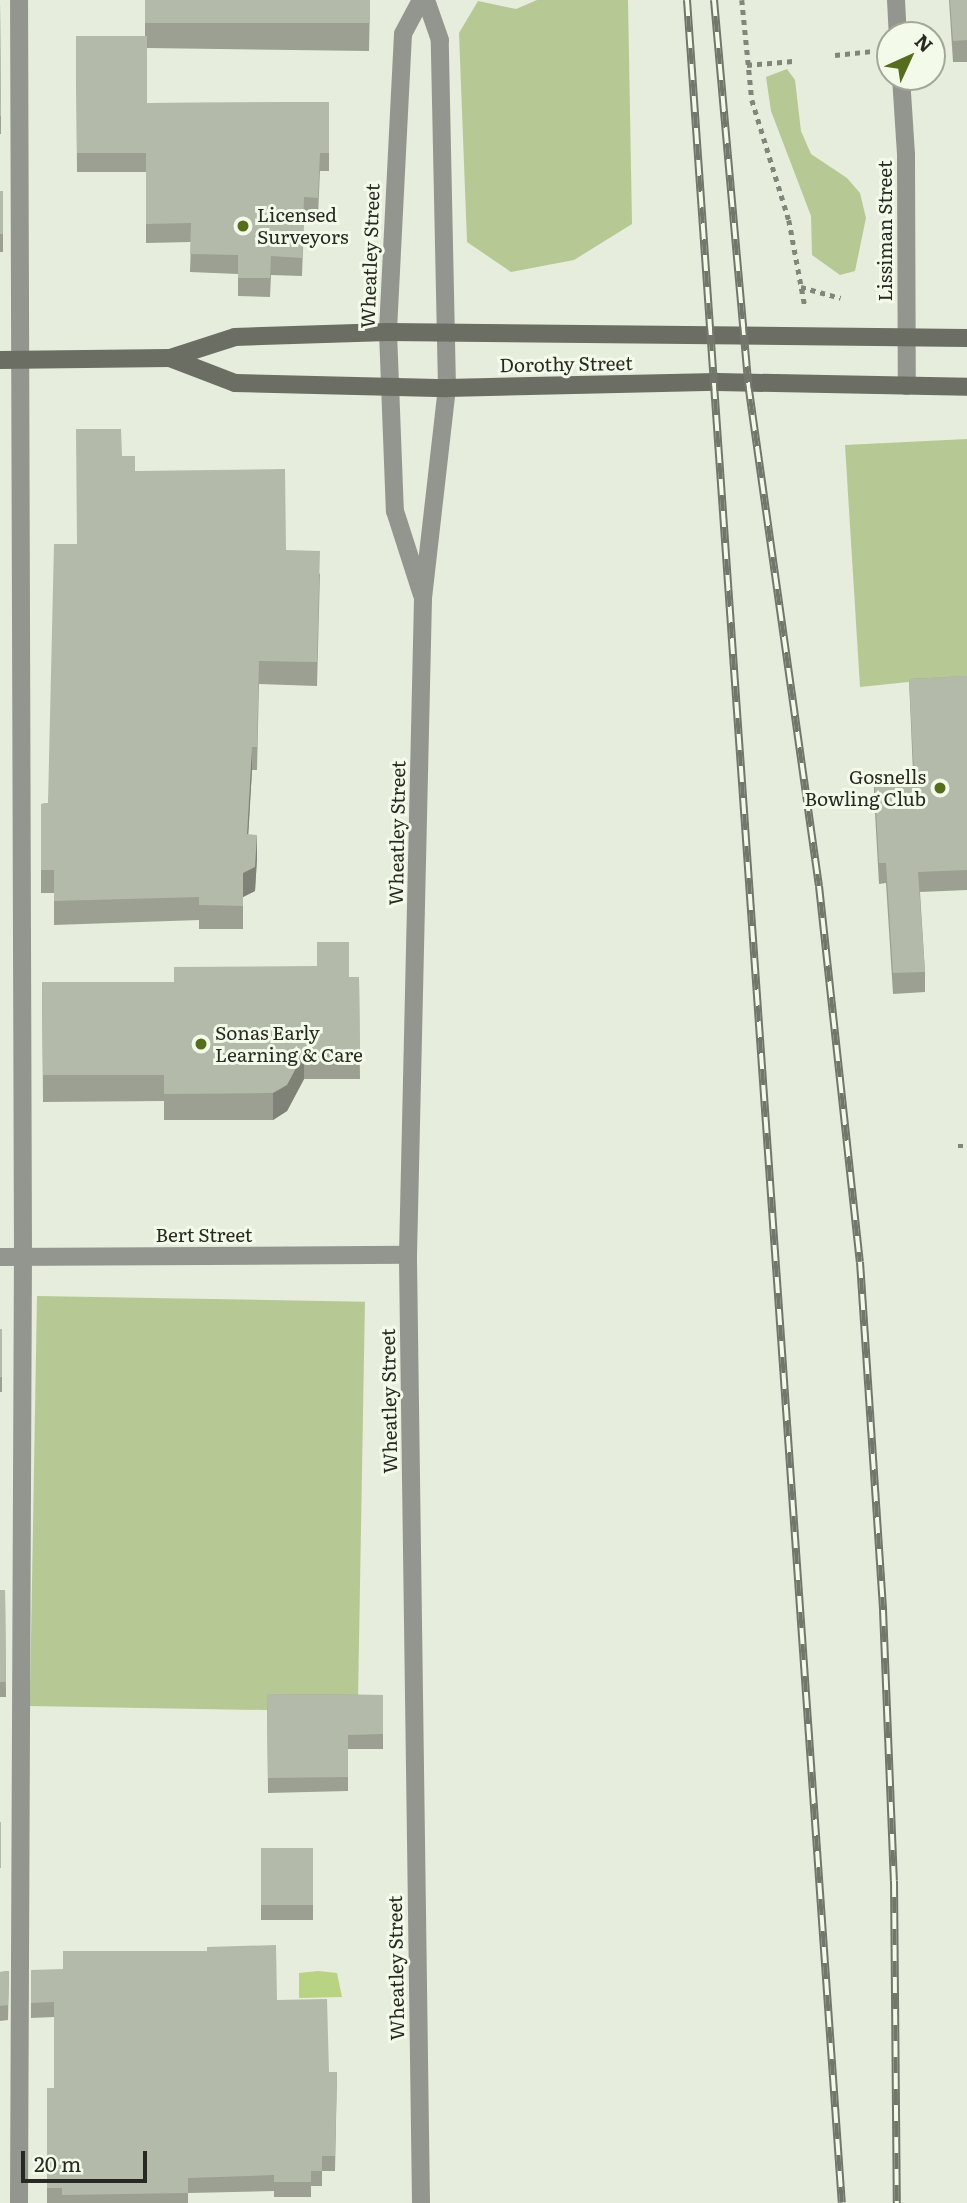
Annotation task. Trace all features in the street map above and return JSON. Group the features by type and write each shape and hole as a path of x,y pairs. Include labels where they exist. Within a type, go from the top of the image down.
{"main road":[{"name":"Dorothy Street","path":"0,360 170,358 235,337 388,332 967,338"},
{"name":"Dorothy Street","path":"170,358 235,383 447,388 717,382 967,387"}],"street":[{"path":"19,0 23,1257 19,2203"},
{"name":"Wheatley Street","path":"423,598 395,511 388,332 403,34 424,0"},
{"name":"Wheatley Street","path":"421,2203 408,1255 423,598 447,388 440,40 424,0"},
{"path":"896,0 897,21"},
{"name":"Lissiman Street","path":"902,91 906,155 908,386"},
{"name":"Bert Street","path":"0,1257 408,1255"}],"path":[{"path":"742,0 747,65 759,128 792,231 807,337"},
{"path":"835,55 873,51"},
{"path":"747,65 793,61"},
{"path":"801,287 841,298"},
{"path":"958,1146 967,1146"}],"shaded area":[{"path":"537,0 628,0 632,224 574,260 511,272 467,242 459,33 478,1 516,9"},
{"path":"787,69 795,80 801,131 811,154 847,178 860,193 866,218 855,271 840,275 812,255 811,216 771,111 766,77"},
{"path":"967,439 967,676 860,687 845,445"},
{"path":"37,1296 365,1302 358,1712 30,1706"},
{"path":"299,1973 337,1973 342,1997 299,1998"}],"building":[{"path":"145,0 370,0 370,23 145,23"},
{"path":"950,0 967,0 967,40 953,41"},
{"path":"0,2 1,116 0,116"},
{"path":"76,36 147,36 147,103 329,102 329,153 320,153 318,198 304,197 302,258 271,256 270,278 238,278 238,255 190,254 191,223 146,224 146,153 77,153"},
{"path":"0,191 3,191 3,234 0,234"},
{"path":"76,429 121,429 122,456 135,456 135,471 285,469 286,550 320,551 317,662 259,661 257,747 252,747 247,834 257,835 255,867 243,873 243,906 199,905 199,897 54,901 54,870 41,870 41,804 48,803 54,544 77,544"},
{"path":"967,676 967,870 918,872 925,972 893,973 886,863 879,863 874,775 914,773 909,679"},
{"name":"Sonas Early Learning & Care","path":"317,942 349,942 349,977 359,977 360,1053 304,1053 287,1085 273,1093 164,1094 164,1075 43,1075 42,982 174,982 174,967 317,966"},
{"path":"0,1329 2,1329 0,1377"},
{"path":"0,1590 5,1590 6,1682 0,1682"},
{"path":"267,1694 383,1695 383,1734 348,1735 348,1777 268,1778"},
{"path":"0,1822 1,1822 0,1868"},
{"path":"261,1848 313,1848 313,1905 261,1905"},
{"path":"276,1945 277,2000 327,1999 329,2072 337,2072 335,2156 322,2156 322,2171 311,2171 311,2182 274,2182 274,2175 188,2178 188,2193 62,2195 62,2188 47,2188 47,2088 54,2088 54,2002 31,2003 31,1970 63,1969 63,1951 207,1951 207,1947"},
{"path":"9,1971 8,2005 0,2006 0,1972"}],"railway":[{"path":"687,0 842,2203"},
{"path":"714,0 748,383 819,886 860,1262 883,1610 894,1881 897,2203"}],"place":[{"name":"Licensed Surveyors","path":"243,226"},
{"name":"Gosnells Bowling Club","path":"940,788"},
{"name":"Sonas Early Learning & Care","path":"201,1044"}]}
